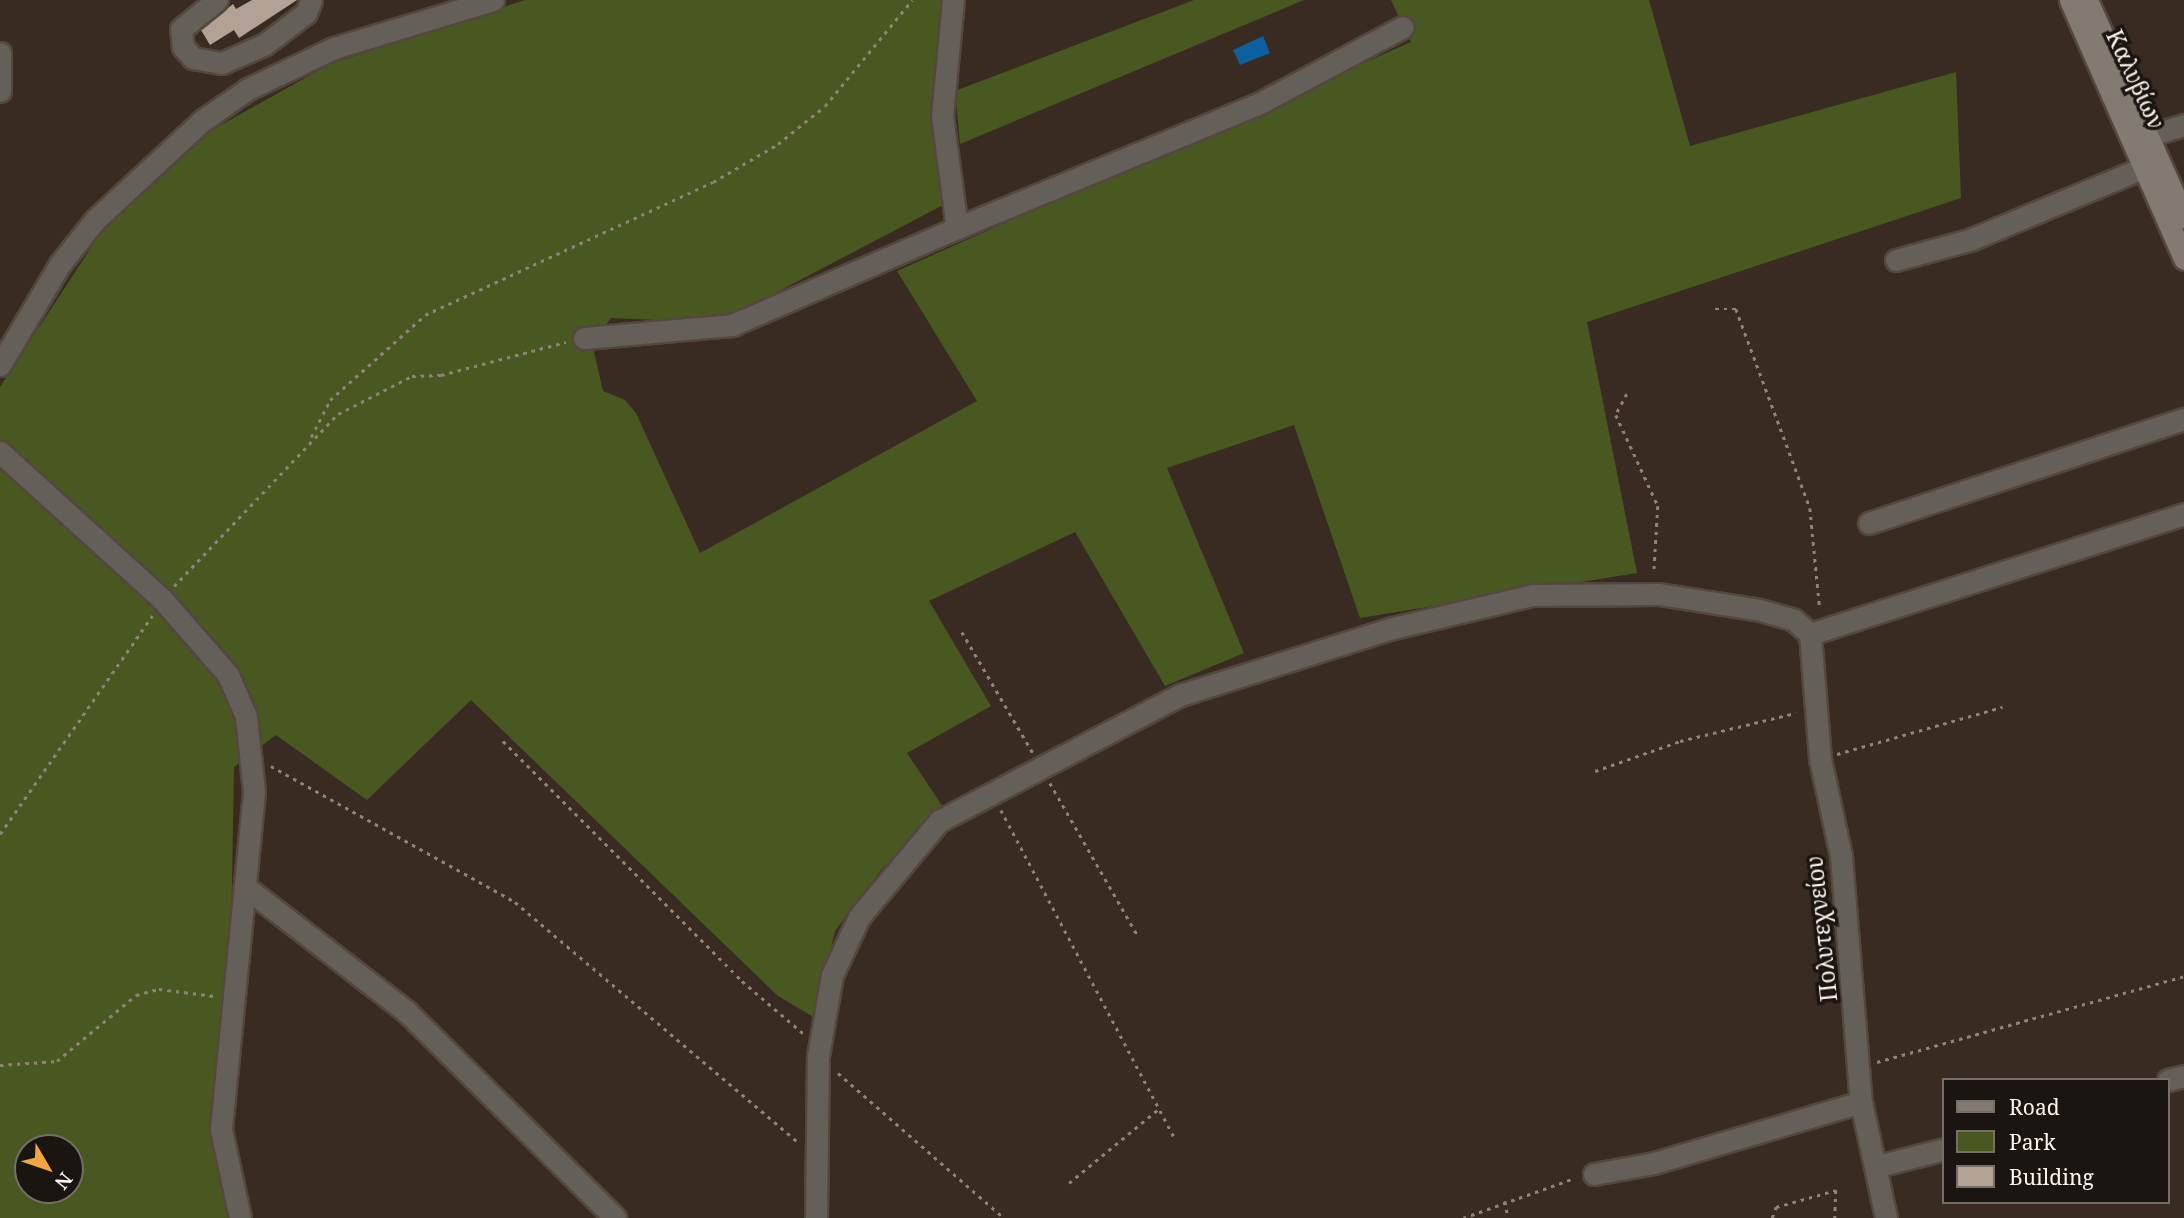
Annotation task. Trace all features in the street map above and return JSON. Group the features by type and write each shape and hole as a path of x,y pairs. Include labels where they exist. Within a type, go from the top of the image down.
{"main road":[{"name":"Καλυβίων","path":"2070,0 2147,166 2184,259"},
{"name":"Καλυβίων","path":"2087,0 2151,135 2184,217"}],"street":[{"path":"217,0 181,29 183,47 193,58 222,63 265,44 306,13 312,0"},
{"path":"0,365 60,264 95,220 203,120 248,89 334,48 493,0"},
{"path":"953,0 942,116 957,228"},
{"path":"584,338 732,325 957,228 1256,105 1403,27"},
{"path":"0,53 0,91"},
{"path":"2151,135 2184,125"},
{"path":"1896,260 1972,239 2147,166"},
{"path":"1869,523 2184,419"},
{"path":"0,452 162,599 228,675 246,716 253,756 248,889 221,1130 240,1218"},
{"path":"816,1218 812,1153 818,1050 832,975 859,917 939,821 991,792 1180,695 1324,648 1533,595 1659,594 1760,610 1794,620 1818,633 2184,514"},
{"name":"Πολυτεχνείου","path":"1818,633 1815,709 1820,759 1841,856 1861,1102 1878,1166 1886,1218"},
{"path":"248,889 407,1012 615,1218"},
{"path":"1594,1174 1654,1164 1861,1102"},
{"path":"1878,1166 1942,1150"}],"path":[{"path":"309,441 330,400 425,314 713,182 778,144 825,106 912,0"},
{"path":"1714,309 1736,309 1810,508 1818,633"},
{"path":"0,834 162,599 309,441 384,386 584,338"},
{"path":"1627,394 1616,415 1658,506 1654,571 1659,594"},
{"path":"1820,759 2002,707"},
{"path":"1595,771 1680,741 1815,709"},
{"path":"503,741 777,1014 1004,1218"},
{"path":"253,756 515,902 812,1153"},
{"path":"991,792 1175,1138"},
{"path":"1859,1066 2184,976"},
{"path":"0,1065 57,1061 136,995 180,989 235,998"},
{"path":"1069,1184 1160,1107"},
{"path":"1463,1218 1505,1201 1594,1174"},
{"path":"1772,1218 1776,1207 1836,1190 1835,1218"},
{"path":"1505,1201 1508,1218"}],"green space":[{"path":"525,0 941,0 933,128 945,204 745,309 705,322 611,318 592,343 603,391 625,400 636,413 700,553 977,401 897,271 1411,42 1391,0 1649,0 1690,146 1956,72 1961,198 1587,322 1637,573 1360,618 1294,425 1167,468 1244,653 1165,686 1075,532 929,601 991,706 907,753 943,807 881,870 835,931 815,1018 778,996 471,700 367,800 276,735 234,767 227,1172 240,1218 0,1218 0,387 100,234 212,130 330,64"},
{"path":"1194,0 1304,0 960,144 955,91"}],"water":[{"path":"1263,36 1270,53 1240,65 1233,50"}],"building":[{"path":"252,0 297,0 239,38 234,30 210,45 201,30 233,4 236,9"}]}
